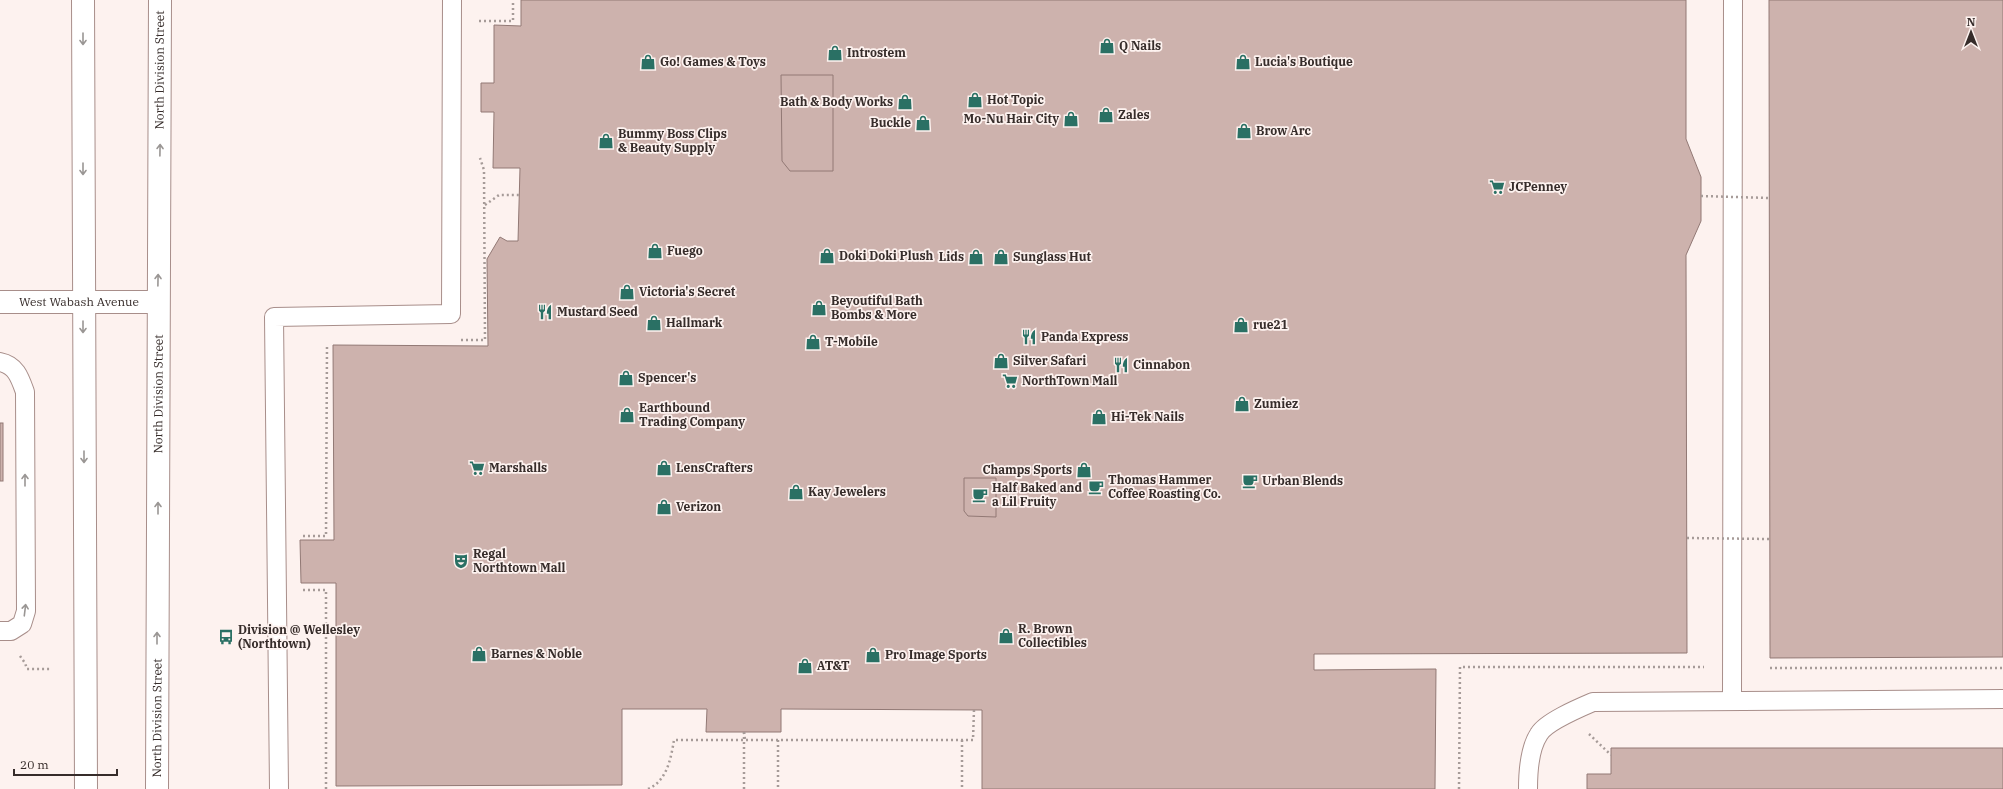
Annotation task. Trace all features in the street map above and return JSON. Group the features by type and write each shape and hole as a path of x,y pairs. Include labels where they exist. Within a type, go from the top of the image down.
{"main road":[{"path":"83,0 86,789"},
{"name":"North Division Street","path":"157,789 160,0"},
{"name":"West Wabash Avenue","path":"0,302 158,302"}],"lane":[{"path":"279,789 274,317 451,314 452,0"},
{"path":"1732,701 1733,0"},
{"path":"0,362 7,363 18,373 25,392 26,611 22,624 11,631 0,631"},
{"path":"1528,789 1528,765 1539,733 1559,718 1592,702 2003,699"}],"path":[{"path":"479,29 479,21 513,21 513,0"},
{"path":"453,340 485,340 484,170 477,151"},
{"path":"484,205 499,195 519,194"},
{"path":"1701,196 1769,198"},
{"path":"296,536 326,536 327,339"},
{"path":"1705,536 1705,544"},
{"path":"1687,538 1769,539"},
{"path":"296,590 326,590 326,789"},
{"path":"19,656 25,663 26,669 50,669"},
{"path":"1459,789 1460,668 1704,668 1704,660"},
{"path":"1770,668 2003,668"},
{"path":"648,789 656,786 670,764 674,740 973,740 974,710"},
{"path":"744,789 744,732 745,740"},
{"path":"1587,732 1611,755"},
{"path":"778,740 778,789"},
{"path":"962,740 962,789"}],"building":[{"name":"NorthTown Mall","path":"521,0 1686,0 1686,139 1701,177 1701,221 1686,255 1687,653 1314,654 1314,670 1436,669 1435,789 982,789 982,710 781,709 781,732 706,732 707,709 622,709 622,785 336,786 336,583 301,583 300,540 334,540 333,345 488,346 487,259 500,237 507,241 518,241 520,168 493,168 494,112 481,112 481,83 494,83 494,25 521,26"},
{"path":"1769,0 2003,0 2003,657 1770,658"},
{"path":"781,75 833,75 833,171 790,171 782,161"},
{"path":"0,423 3,423 3,481 0,481"},
{"name":"Half Baked and a Lil Fruity","path":"964,478 996,478 996,517 968,516 964,511"},
{"path":"1611,748 2003,748 2003,789 1587,789 1587,774 1611,774"}],"place":[{"name":"Q Nails","path":"1107,46"},
{"name":"Introstem","path":"835,53"},
{"name":"Go! Games & Toys","path":"648,62"},
{"name":"Lucia's Boutique","path":"1243,62"},
{"name":"Hot Topic","path":"975,100"},
{"name":"Bath & Body Works","path":"905,102"},
{"name":"Zales","path":"1106,115"},
{"name":"Mo-Nu Hair City","path":"1071,119"},
{"name":"Buckle","path":"923,123"},
{"name":"Brow Arc","path":"1244,131"},
{"name":"Bummy Boss Clips & Beauty Supply","path":"606,141"},
{"name":"JCPenney","path":"1497,187"},
{"name":"Fuego","path":"655,251"},
{"name":"Doki Doki Plush","path":"827,256"},
{"name":"Lids","path":"976,257"},
{"name":"Sunglass Hut","path":"1001,257"},
{"name":"Victoria's Secret","path":"627,292"},
{"name":"Beyoutiful Bath Bombs & More","path":"819,308"},
{"name":"Mustard Seed","path":"545,312"},
{"name":"Hallmark","path":"654,323"},
{"name":"rue21","path":"1241,325"},
{"name":"Panda Express","path":"1029,337"},
{"name":"T-Mobile","path":"813,342"},
{"name":"Silver Safari","path":"1001,361"},
{"name":"Cinnabon","path":"1121,365"},
{"name":"Spencer's","path":"626,378"},
{"name":"NorthTown Mall","path":"1010,381"},
{"name":"Zumiez","path":"1242,404"},
{"name":"Earthbound Trading Company","path":"627,415"},
{"name":"Hi-Tek Nails","path":"1099,417"},
{"name":"Marshalls","path":"477,468"},
{"name":"LensCrafters","path":"664,468"},
{"name":"Champs Sports","path":"1084,470"},
{"name":"Urban Blends","path":"1250,481"},
{"name":"Thomas Hammer Coffee Roasting Co.","path":"1096,487"},
{"name":"Kay Jewelers","path":"796,492"},
{"name":"Half Baked and a Lil Fruity","path":"980,495"},
{"name":"Verizon","path":"664,507"},
{"name":"Regal Northtown Mall","path":"461,561"},
{"name":"R. Brown Collectibles","path":"1006,636"},
{"name":"Division @ Wellesley (Northtown)","path":"226,637"},
{"name":"Barnes & Noble","path":"479,654"},
{"name":"Pro Image Sports","path":"873,655"},
{"name":"AT&T","path":"805,666"}]}
